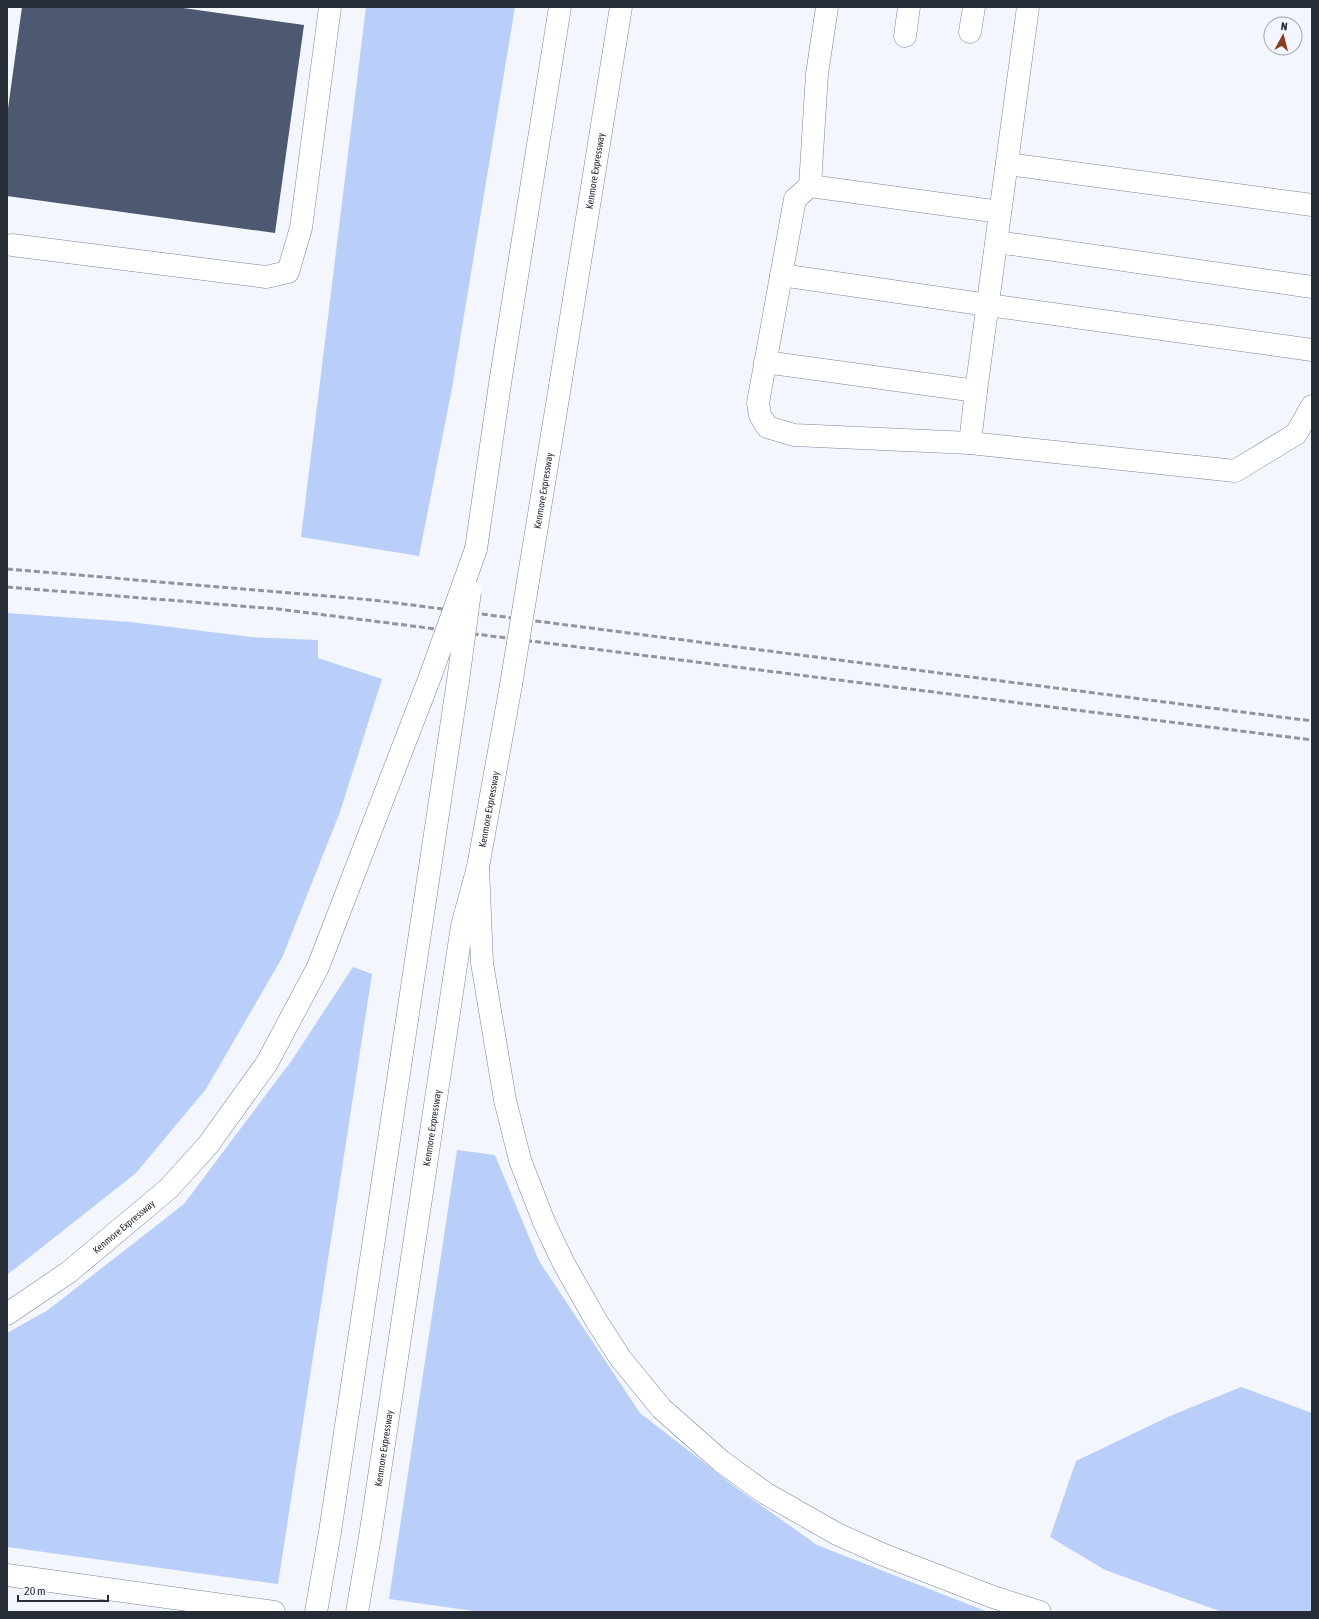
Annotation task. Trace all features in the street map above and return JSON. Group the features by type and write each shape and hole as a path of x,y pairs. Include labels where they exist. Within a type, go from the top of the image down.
{"main road":[{"path":"12,244 266,277 288,272 301,228 330,7"},
{"name":"Kenmore Expressway","path":"7,1314 69,1272 168,1189 208,1145 267,1063 318,967 430,677 476,549 501,377 560,7"},
{"name":"Kenmore Expressway","path":"357,1612 370,1537 462,926 478,867 511,685 621,7"},
{"path":"827,7 817,74 810,186 795,199 758,403 760,416 767,427 794,435 970,443 1235,471 1296,434 1312,406"},
{"path":"905,36 909,7"},
{"path":"970,32 974,7"},
{"path":"970,443 1028,7"},
{"path":"1007,164 1312,205"},
{"path":"810,186 1000,212"},
{"path":"997,242 1312,287"},
{"path":"781,275 988,306 1312,350"},
{"path":"765,362 976,391"},
{"path":"316,1612 330,1532 458,681 476,549"},
{"path":"478,867 482,963 505,1100 520,1160 544,1222 564,1264 597,1322 621,1359 662,1409 721,1461 765,1493 837,1534 884,1555 993,1597 1040,1612"},
{"path":"7,1575 274,1612"}],"shaded area":[{"path":"366,7 515,7 452,388 419,556 301,537"},
{"path":"7,613 130,622 251,637 318,640 318,658 382,679 340,812 282,958 206,1089 136,1173 7,1275"},
{"path":"353,967 372,974 278,1584 7,1547 7,1333 48,1310 184,1204 292,1060"},
{"path":"457,1150 495,1155 539,1261 640,1413 738,1489 817,1545 988,1612 481,1612 389,1599"},
{"path":"1241,1387 1312,1413 1312,1612 1222,1612 1105,1570 1050,1537 1076,1461 1170,1416"}],"building":[{"path":"22,7 176,7 304,25 275,233 7,196 7,116"}],"railway":[{"path":"7,569 373,600 1312,721"},
{"path":"7,587 278,609 1312,740"}]}
